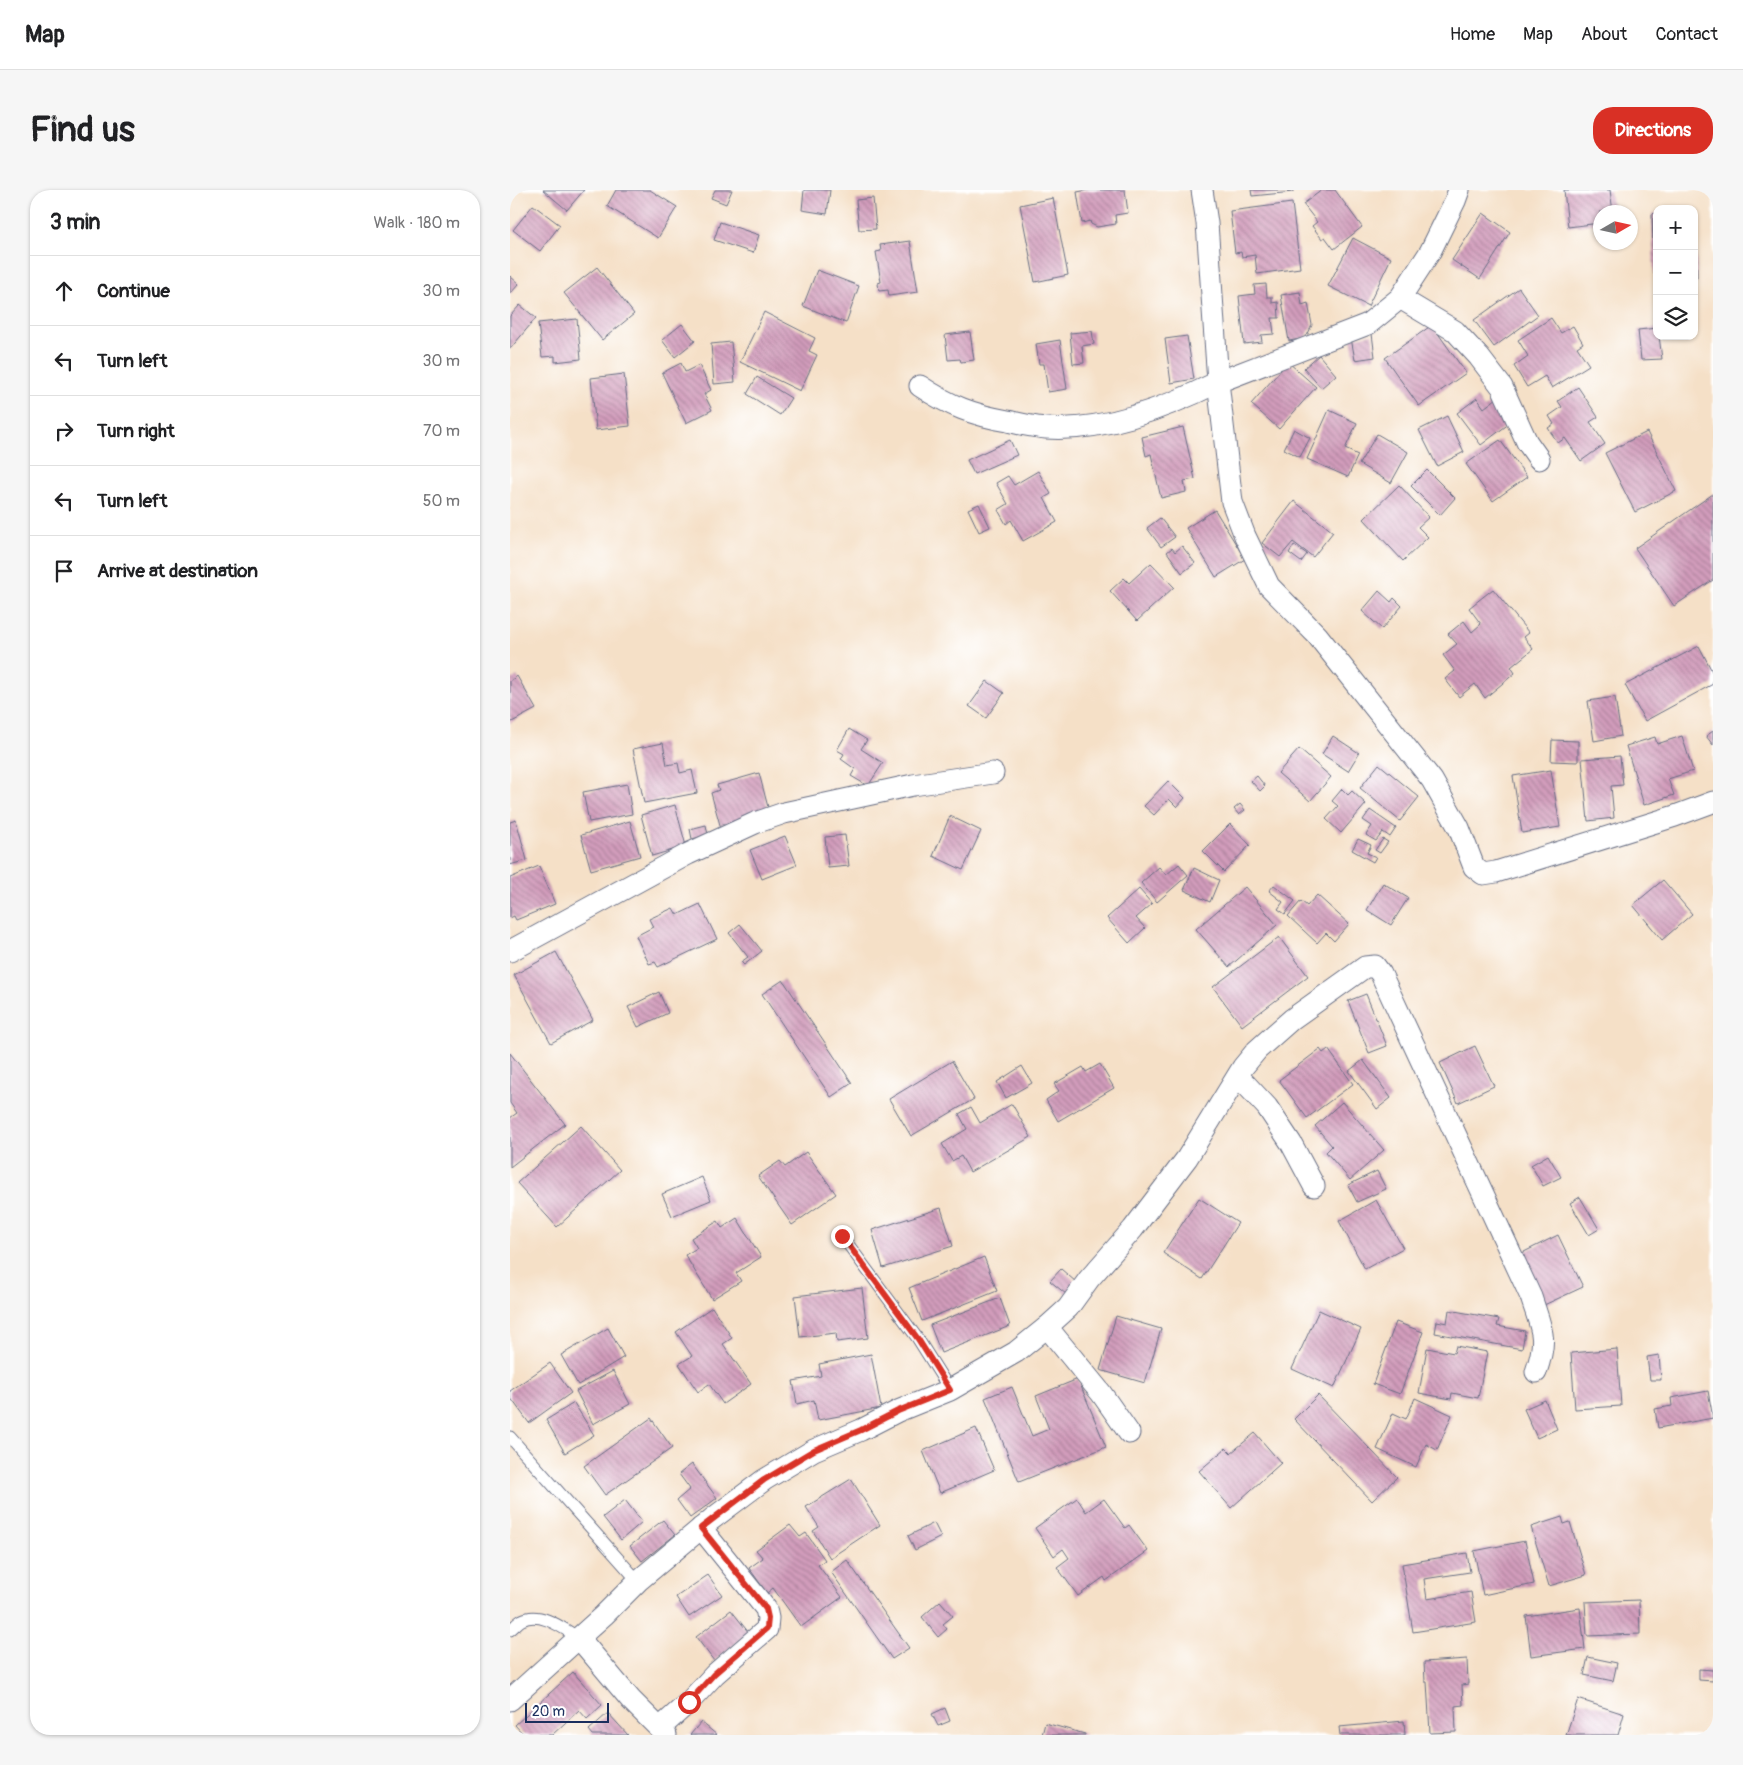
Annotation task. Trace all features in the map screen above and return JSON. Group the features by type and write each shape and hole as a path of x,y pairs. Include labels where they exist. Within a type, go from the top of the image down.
{"street":[{"path":"1202,190 1218,382 1232,502 1245,536 1269,586 1318,635 1432,780 1459,828 1474,868 1483,874 1496,872 1675,816 1713,802"},
{"path":"920,386 939,399 969,413 1046,428 1105,422 1158,409 1185,399 1218,382 1368,324 1400,298 1430,252 1459,190"},
{"path":"1400,298 1455,331 1479,357 1502,387 1527,442 1539,459"},
{"path":"510,952 688,854 755,823 784,813 913,786 992,773"},
{"path":"510,1700 579,1638 638,1581 701,1528 764,1480 814,1450 861,1430 898,1411 950,1390 1016,1352 1047,1328 1068,1308 1089,1279 1133,1229 1187,1158 1238,1076 1257,1050 1292,1019 1365,967 1375,966 1402,1019 1531,1297 1544,1334 1543,1351 1536,1372"},
{"path":"1238,1076 1267,1107 1291,1143 1314,1186"},
{"path":"1047,1328 1101,1393 1129,1433"},
{"path":"579,1638 631,1700 663,1732 714,1674 767,1628 768,1618 766,1609 701,1528"}],"lane":[{"path":"842,1236 918,1339 950,1390"},
{"path":"510,1437 638,1581"},
{"path":"510,1630 522,1620 531,1616 539,1617 579,1638"}],"building":[{"path":"543,190 584,190 567,210"},
{"path":"616,190 650,190 677,207 658,238 607,206"},
{"path":"715,190 732,190 726,204 711,198"},
{"path":"804,190 830,190 827,214 802,210"},
{"path":"1088,190 1125,190 1128,213 1115,215 1116,224 1097,227 1091,224 1090,221 1082,223 1077,192"},
{"path":"1251,190 1293,190 1293,192 1252,196"},
{"path":"1322,190 1335,190 1362,227 1334,249 1325,237 1322,239 1312,226 1317,222 1303,204"},
{"path":"1564,190 1610,190 1612,205 1593,205 1593,224 1568,227"},
{"path":"873,198 876,229 859,230 856,200"},
{"path":"1053,198 1068,275 1035,282 1020,205"},
{"path":"1292,203 1300,268 1257,274 1255,255 1242,257 1241,252 1235,253 1230,211"},
{"path":"533,205 560,225 540,251 513,230"},
{"path":"1483,213 1510,232 1480,279 1452,260"},
{"path":"720,222 759,235 753,253 714,240"},
{"path":"1353,238 1391,258 1368,306 1328,286"},
{"path":"910,241 918,292 889,296 888,290 879,291 878,283 881,282 876,252 881,251 880,245"},
{"path":"597,267 634,314 602,340 564,293"},
{"path":"817,270 859,286 846,323 803,306"},
{"path":"510,276 519,284 510,294"},
{"path":"1266,284 1267,297 1272,297 1272,303 1278,302 1279,318 1272,318 1274,334 1261,335 1262,342 1244,344 1239,296 1255,294 1254,285"},
{"path":"1519,288 1538,315 1494,347 1474,320"},
{"path":"1300,292 1302,305 1308,303 1312,325 1306,338 1289,341 1281,295"},
{"path":"520,305 536,318 510,349 510,316"},
{"path":"764,312 815,338 809,351 817,355 800,391 740,362"},
{"path":"1551,318 1561,333 1573,326 1583,343 1577,347 1589,365 1552,388 1545,376 1527,387 1514,366 1528,356 1518,340"},
{"path":"577,319 581,359 555,362 555,356 542,357 538,323"},
{"path":"682,324 695,341 675,357 662,340"},
{"path":"1432,325 1466,373 1419,406 1385,358"},
{"path":"1653,328 1653,340 1660,340 1662,359 1641,360 1638,330"},
{"path":"1092,331 1094,344 1082,346 1084,363 1073,364 1070,333"},
{"path":"970,332 974,360 961,362 960,359 948,360 945,335"},
{"path":"1372,334 1375,357 1355,360 1351,338"},
{"path":"1187,336 1194,379 1171,383 1165,339"},
{"path":"1060,340 1067,389 1048,392 1044,364 1039,364 1036,344"},
{"path":"731,342 735,382 714,384 711,344"},
{"path":"1319,355 1336,375 1321,388 1304,368"},
{"path":"1288,362 1316,387 1279,429 1251,404"},
{"path":"681,363 685,372 699,365 711,390 704,394 712,410 686,423 662,373"},
{"path":"624,374 630,426 596,430 591,378"},
{"path":"757,377 791,398 780,415 747,394"},
{"path":"1578,387 1598,417 1590,422 1605,444 1581,461 1565,438 1558,443 1548,428 1554,424 1549,416 1562,407 1558,401"},
{"path":"1477,398 1484,408 1497,398 1514,420 1481,445 1457,413"},
{"path":"1329,410 1357,423 1345,449 1358,455 1348,477 1307,459"},
{"path":"1447,416 1464,452 1437,466 1419,430"},
{"path":"1183,427 1195,479 1184,481 1186,492 1161,498 1151,454 1146,456 1142,437"},
{"path":"1294,429 1310,438 1300,457 1284,449"},
{"path":"1647,432 1676,491 1635,512 1605,453"},
{"path":"1377,434 1408,452 1391,483 1359,464"},
{"path":"1010,440 1017,455 974,474 967,460"},
{"path":"1500,440 1527,477 1493,501 1466,464"},
{"path":"1427,470 1455,498 1440,515 1411,486"},
{"path":"1038,471 1051,494 1044,498 1057,522 1023,541 1011,520 1006,524 998,510 1008,504 996,483 1008,476 1014,485"},
{"path":"1399,485 1429,517 1418,527 1428,537 1403,561 1364,519"},
{"path":"1713,494 1713,580 1674,606 1635,548"},
{"path":"1294,501 1333,532 1313,557 1293,542 1280,557 1262,543"},
{"path":"979,504 990,527 979,532 968,509"},
{"path":"1215,510 1245,559 1216,577 1186,528"},
{"path":"1160,518 1175,537 1161,547 1147,528"},
{"path":"1294,545 1307,554 1301,562 1289,553"},
{"path":"1182,546 1195,563 1182,573 1167,552 1172,548 1175,552"},
{"path":"1151,563 1174,587 1137,621 1110,591 1124,578 1129,583"},
{"path":"1493,589 1529,633 1524,637 1533,649 1511,667 1515,673 1485,698 1475,684 1459,697 1445,679 1455,671 1443,655 1457,644 1448,634 1464,621 1472,632 1481,624 1469,608"},
{"path":"1379,591 1391,602 1394,598 1402,606 1382,629 1362,611"},
{"path":"1699,646 1713,673 1713,684 1645,721 1625,685"},
{"path":"517,676 536,709 510,723 510,681"},
{"path":"987,681 1004,693 986,718 969,706"},
{"path":"1615,697 1621,736 1594,741 1588,701"},
{"path":"849,729 867,740 861,749 883,763 868,786 851,776 855,769 841,759 844,754 837,750"},
{"path":"1713,731 1713,745 1706,736"},
{"path":"1333,736 1359,753 1348,771 1322,754"},
{"path":"1682,736 1693,771 1668,779 1674,795 1644,805 1626,746 1655,737 1657,744"},
{"path":"1552,740 1578,741 1578,762 1551,761"},
{"path":"663,743 667,765 678,763 680,773 692,770 697,793 644,803 633,749"},
{"path":"1299,749 1331,777 1310,801 1278,773"},
{"path":"1620,756 1623,785 1611,786 1614,818 1588,821 1582,759"},
{"path":"1379,764 1419,797 1400,821 1360,788"},
{"path":"1551,770 1560,827 1522,833 1513,776"},
{"path":"759,773 769,811 720,825 711,793 719,790 717,785"},
{"path":"1257,776 1265,786 1260,791 1251,781"},
{"path":"1168,781 1185,798 1177,807 1169,799 1154,815 1144,806"},
{"path":"627,784 632,814 589,822 583,792"},
{"path":"1342,789 1348,795 1352,791 1366,804 1341,833 1326,819 1338,806 1332,801"},
{"path":"1240,804 1245,810 1239,815 1234,809"},
{"path":"675,805 686,846 652,856 641,815"},
{"path":"1370,810 1396,828 1390,837 1383,832 1376,841 1366,835 1372,826 1363,820"},
{"path":"950,816 981,831 963,870 933,856"},
{"path":"516,820 527,860 510,865 510,822"},
{"path":"630,821 640,856 591,870 581,835"},
{"path":"1230,824 1250,845 1224,872 1203,851"},
{"path":"706,825 708,835 692,839 690,829"},
{"path":"845,835 849,866 828,868 825,837"},
{"path":"785,836 797,865 762,879 750,850"},
{"path":"1358,839 1371,845 1367,853 1376,857 1373,862 1352,850"},
{"path":"1383,839 1388,842 1380,853 1375,850"},
{"path":"1179,864 1188,875 1157,902 1141,883 1159,867 1166,875"},
{"path":"539,866 555,904 516,920 514,916 510,918 510,878"},
{"path":"1194,868 1219,880 1210,902 1184,890"},
{"path":"1663,880 1692,914 1662,940 1633,905"},
{"path":"1383,883 1408,898 1391,925 1367,910"},
{"path":"1274,885 1295,901 1285,914 1278,909 1283,902 1269,891"},
{"path":"1245,887 1277,925 1229,967 1196,929"},
{"path":"1139,889 1152,904 1136,918 1145,928 1129,943 1107,918"},
{"path":"1317,895 1349,924 1334,941 1326,933 1317,943 1288,916 1301,901 1307,906"},
{"path":"700,904 717,939 658,967 655,962 649,964 636,936 653,927 649,919 673,908 677,915"},
{"path":"740,924 762,951 744,965 741,962 748,957 729,933"},
{"path":"1279,937 1308,976 1242,1026 1213,987"},
{"path":"556,952 593,1020 551,1043 514,975"},
{"path":"783,980 852,1083 831,1097 762,994"},
{"path":"659,992 668,1013 638,1027 628,1007"},
{"path":"1366,994 1387,1046 1369,1053 1348,1001"},
{"path":"1475,1046 1494,1086 1458,1103 1440,1063"},
{"path":"1320,1049 1323,1053 1328,1049 1353,1084 1307,1118 1279,1080"},
{"path":"510,1053 565,1124 510,1167 510,1118 517,1113 510,1103"},
{"path":"1363,1060 1391,1098 1377,1109 1349,1071"},
{"path":"952,1061 974,1099 911,1136 889,1099"},
{"path":"1100,1064 1114,1088 1058,1121 1046,1100 1059,1091 1054,1084 1083,1067 1086,1072"},
{"path":"1022,1066 1032,1083 1006,1098 997,1082"},
{"path":"1342,1102 1384,1150 1350,1180 1326,1152 1332,1146 1315,1126"},
{"path":"1012,1104 1031,1137 970,1172 961,1156 952,1161 942,1144 967,1129 959,1114 971,1107 980,1123"},
{"path":"581,1126 620,1170 557,1227 517,1183"},
{"path":"806,1152 836,1194 792,1225 758,1176 780,1161 785,1167"},
{"path":"1548,1155 1561,1177 1543,1186 1531,1165"},
{"path":"1377,1171 1386,1189 1357,1202 1348,1185"},
{"path":"702,1177 711,1200 672,1216 662,1194"},
{"path":"1580,1197 1599,1229 1589,1235 1570,1203"},
{"path":"1199,1198 1238,1223 1202,1279 1163,1253"},
{"path":"1376,1200 1403,1248 1365,1269 1339,1221"},
{"path":"941,1208 953,1246 883,1268 872,1230"},
{"path":"737,1218 761,1257 736,1273 741,1281 712,1299 685,1255 697,1248 691,1238 718,1221 722,1228"},
{"path":"1558,1235 1583,1287 1544,1305 1520,1254"},
{"path":"984,1257 997,1291 922,1321 909,1288"},
{"path":"1061,1269 1076,1282 1066,1294 1050,1281"},
{"path":"862,1288 868,1338 837,1342 836,1333 800,1337 795,1296"},
{"path":"1000,1298 1010,1326 941,1353 930,1325"},
{"path":"712,1307 732,1338 723,1344 751,1384 723,1404 709,1384 698,1392 679,1364 692,1356 676,1332"},
{"path":"1319,1310 1361,1329 1334,1388 1292,1369"},
{"path":"1449,1310 1499,1319 1497,1326 1525,1331 1522,1349 1435,1333 1437,1321 1447,1323"},
{"path":"1116,1316 1161,1329 1145,1383 1100,1370"},
{"path":"1396,1322 1423,1332 1400,1394 1373,1384"},
{"path":"608,1328 624,1357 578,1385 561,1355"},
{"path":"1456,1346 1487,1352 1478,1398 1452,1393 1451,1399 1419,1393 1427,1348 1454,1353"},
{"path":"1617,1349 1621,1406 1575,1409 1571,1353"},
{"path":"871,1354 881,1408 818,1420 814,1400 797,1404 793,1381 821,1376 819,1364"},
{"path":"1659,1355 1661,1380 1650,1380 1647,1357"},
{"path":"550,1363 571,1393 529,1423 510,1397 510,1391"},
{"path":"613,1371 630,1404 593,1424 576,1391"},
{"path":"1078,1379 1106,1447 1019,1482 985,1398 1012,1387 1032,1436 1049,1429 1036,1396"},
{"path":"1708,1391 1713,1418 1658,1428 1655,1409 1672,1406 1671,1398"},
{"path":"1318,1395 1397,1477 1372,1501 1294,1419"},
{"path":"1415,1398 1452,1415 1437,1450 1426,1444 1416,1467 1377,1449 1393,1413 1406,1419"},
{"path":"1545,1400 1557,1429 1537,1438 1524,1409"},
{"path":"574,1403 594,1435 565,1453 546,1420"},
{"path":"651,1418 672,1448 605,1495 584,1466"},
{"path":"976,1428 994,1470 940,1493 923,1451"},
{"path":"1255,1433 1281,1463 1231,1508 1199,1471 1226,1448 1231,1453"},
{"path":"692,1464 717,1498 690,1518 677,1500 690,1489 679,1474"},
{"path":"851,1479 880,1525 830,1558 813,1531 819,1527 806,1507"},
{"path":"1077,1498 1086,1512 1104,1499 1125,1528 1129,1525 1148,1551 1106,1581 1104,1577 1078,1596 1057,1567 1069,1558 1063,1549 1054,1556 1035,1528"},
{"path":"625,1500 642,1522 621,1540 603,1517"},
{"path":"1562,1517 1564,1524 1570,1522 1586,1575 1549,1586 1531,1527"},
{"path":"663,1520 675,1535 642,1561 630,1546"},
{"path":"934,1523 941,1537 915,1550 908,1536"},
{"path":"790,1525 800,1537 806,1533 825,1560 818,1565 842,1597 801,1627 773,1588 767,1593 749,1568 763,1558 756,1550"},
{"path":"1525,1541 1534,1584 1483,1595 1474,1551"},
{"path":"1467,1553 1470,1572 1424,1579 1427,1599 1471,1592 1476,1622 1413,1632 1402,1564"},
{"path":"847,1560 909,1648 892,1659 831,1572"},
{"path":"708,1575 722,1595 689,1617 676,1597"},
{"path":"1639,1600 1640,1634 1587,1636 1585,1602"},
{"path":"940,1601 953,1616 943,1624 947,1629 938,1637 922,1617"},
{"path":"1580,1608 1585,1649 1531,1656 1526,1616"},
{"path":"731,1610 749,1633 714,1661 696,1637"},
{"path":"1588,1657 1617,1663 1613,1681 1584,1675"},
{"path":"1467,1659 1468,1684 1462,1685 1463,1705 1455,1706 1456,1732 1430,1733 1424,1662"},
{"path":"1699,1669 1713,1670 1713,1681 1699,1680"},
{"path":"573,1672 602,1705 587,1719 579,1710 552,1735 524,1735 515,1725"},
{"path":"1578,1699 1624,1714 1618,1735 1566,1735"},
{"path":"945,1708 950,1721 938,1726 932,1714"},
{"path":"608,1713 628,1735 593,1735 589,1730"},
{"path":"1404,1721 1405,1735 1340,1735 1339,1727"},
{"path":"701,1722 717,1735 690,1735"},
{"path":"1045,1723 1085,1734 1085,1735 1042,1735"}],"route":[{"path":"689,1702 714,1674 767,1628 768,1618 766,1609 701,1528 764,1480 814,1450 861,1430 898,1411 950,1390 918,1339 842,1236"}]}
